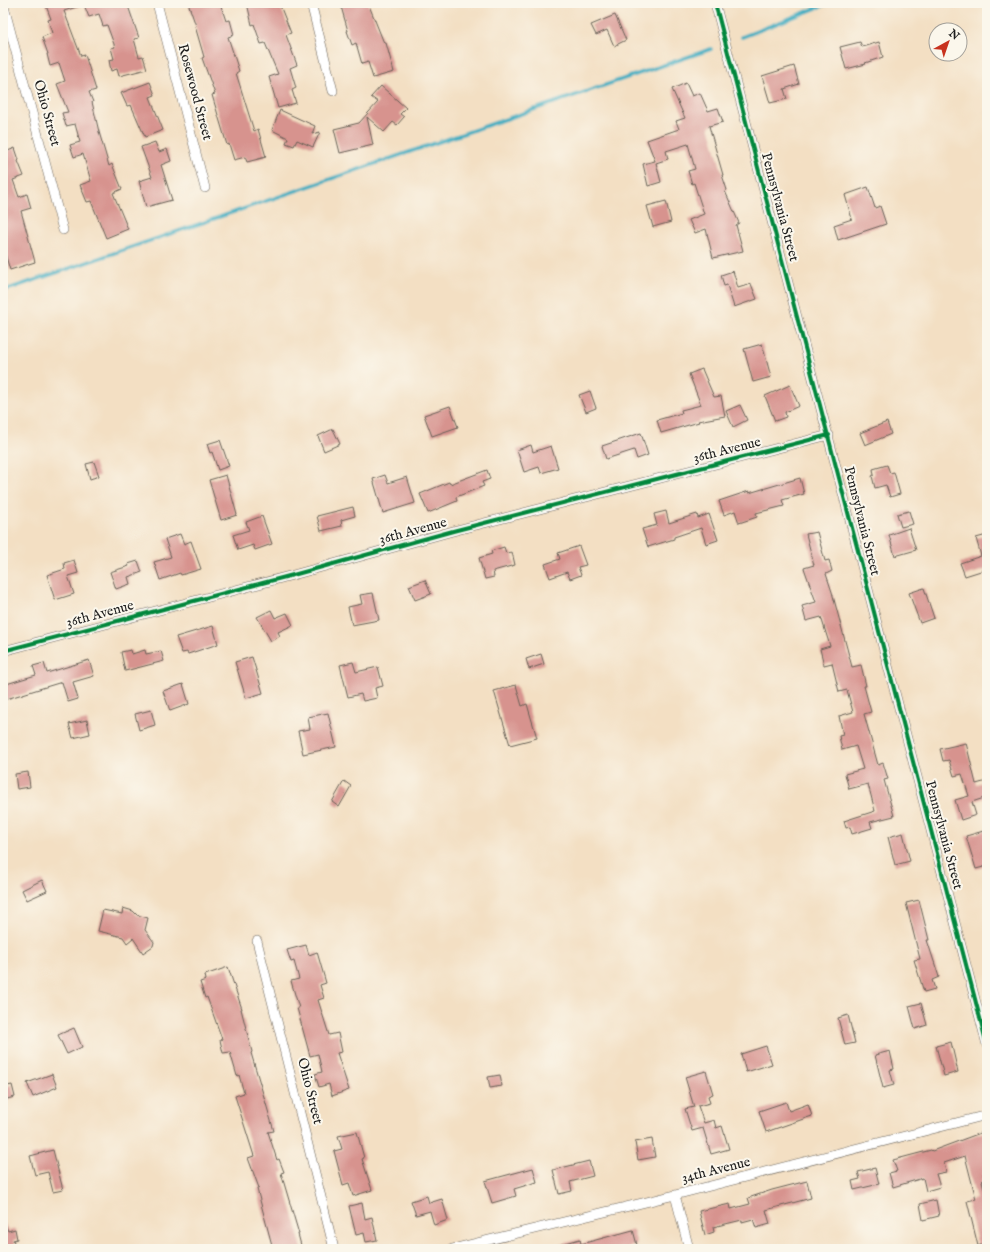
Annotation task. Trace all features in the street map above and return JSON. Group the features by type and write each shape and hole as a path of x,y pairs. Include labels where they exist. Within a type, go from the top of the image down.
{"street":[{"name":"Ohio Street","path":"3,3 63,230"},
{"name":"Rosewood Street","path":"157,3 205,188"},
{"path":"311,3 333,91"},
{"name":"Pennsylvania Street","path":"715,3 987,1045"},
{"name":"36th Avenue","path":"3,651 293,575 453,531 829,435"},
{"name":"Ohio Street","path":"257,941 334,1249"},
{"name":"34th Avenue","path":"452,1249 675,1195 987,1115"},
{"path":"675,1195 689,1249"}],"building":[{"path":"45,3 82,3 83,5 64,11 81,56 85,55 96,90 89,92 93,102 99,132 109,166 112,164 122,189 113,193 128,229 106,238 91,201 87,202 80,185 91,181 83,154 74,157 70,145 80,142 75,124 66,126 62,113 68,112 57,84 65,81 59,63 50,66 48,54 42,37 52,33 48,20 51,19"},
{"path":"90,3 127,3 139,38 134,39 139,57 143,56 147,69 119,76 117,69 111,71 109,60 114,59 111,48 115,47 107,25 103,26 99,14 89,17 84,5"},
{"path":"188,3 220,3 226,21 230,20 234,35 228,37 239,71 236,73 254,131 258,129 266,157 247,162 245,157 234,160 229,144 227,145 212,95 215,94 202,58 204,57"},
{"path":"247,3 279,3 291,33 286,35 297,65 290,68 296,88 292,90 296,103 278,108 269,77 278,74 265,43 261,44 254,24 252,25"},
{"path":"340,3 368,3 384,43 386,43 394,72 373,78 368,62 362,64 356,43 352,45"},
{"path":"615,15 626,40 614,46 607,30 596,35 591,25"},
{"path":"860,42 862,47 879,42 883,57 865,63 866,64 846,69 840,47"},
{"path":"794,66 799,84 784,89 787,99 770,103 762,76"},
{"path":"150,82 155,95 150,97 163,130 145,137 131,105 127,106 121,93"},
{"path":"686,83 692,96 700,93 708,111 718,108 723,122 709,126 727,190 725,191 739,223 736,225 743,251 713,258 706,229 695,233 689,220 704,214 694,183 692,184 688,171 695,169 688,144 666,151 668,159 656,163 661,182 648,186 643,164 655,161 647,140 679,129 676,121 685,118 672,89"},
{"path":"381,86 406,108 400,114 404,117 397,125 393,122 384,132 367,117 373,145 340,153 334,129 359,123 378,102 371,97"},
{"path":"280,110 315,126 312,134 320,132 313,147 297,140 294,146 286,143 288,138 272,130"},
{"path":"155,142 159,152 167,149 171,161 161,165 172,200 146,207 139,181 152,177 141,147"},
{"path":"15,148 24,176 13,180 19,197 27,194 31,208 21,211 35,262 10,270 3,247 3,153"},
{"path":"868,187 875,208 880,206 886,224 838,240 834,225 852,219 845,195"},
{"path":"666,201 671,222 653,227 647,206"},
{"path":"733,271 738,288 751,284 757,299 734,307 727,285 724,286 721,275"},
{"path":"762,344 771,377 753,382 744,349"},
{"path":"702,369 714,397 721,396 725,416 698,421 699,422 661,433 657,420 682,413 681,410 701,405 689,374"},
{"path":"790,385 799,406 785,412 786,417 775,421 765,396"},
{"path":"590,391 596,408 586,412 579,395"},
{"path":"740,405 747,420 733,427 726,411"},
{"path":"450,406 458,427 432,436 424,415"},
{"path":"887,422 891,434 865,445 860,433"},
{"path":"333,429 340,444 324,451 318,436"},
{"path":"641,433 648,455 637,459 634,450 606,459 602,446"},
{"path":"220,440 229,466 218,470 212,452 210,453 207,444"},
{"path":"531,445 533,452 551,446 558,468 541,473 539,467 524,472 517,450"},
{"path":"94,462 99,476 90,479 86,464"},
{"path":"887,465 890,473 894,472 900,494 890,497 886,485 875,488 872,476 874,475 873,469"},
{"path":"487,470 490,479 482,482 484,486 456,497 457,501 428,513 420,494 449,482 450,484"},
{"path":"226,475 237,515 221,520 209,480"},
{"path":"385,475 388,483 407,477 415,503 383,513 373,479"},
{"path":"800,478 804,494 782,500 784,506 756,513 757,517 739,523 735,511 724,515 719,501 749,491 749,493"},
{"path":"353,507 355,516 341,520 342,526 321,531 317,516"},
{"path":"666,511 669,523 697,514 698,518 709,514 718,540 706,544 701,528 674,537 674,539 648,547 642,529 657,525 654,514"},
{"path":"909,511 913,524 901,527 897,514"},
{"path":"262,516 272,544 255,550 253,545 238,550 233,535 249,530 246,522"},
{"path":"909,528 916,550 895,556 889,535"},
{"path":"817,532 825,561 829,560 832,571 826,574 852,667 861,665 866,686 864,686 871,712 864,714 878,765 883,763 888,779 884,780 894,816 870,822 872,828 852,834 850,827 846,828 844,821 875,811 868,784 849,789 845,774 863,769 856,746 842,750 839,736 843,735 839,716 853,712 847,690 839,692 832,663 824,665 820,649 830,646 821,617 806,621 802,606 816,602 804,568 814,565 806,534"},
{"path":"180,534 184,544 191,541 201,569 181,575 180,573 160,580 154,562 171,557 165,539"},
{"path":"987,535 987,569 965,576 960,563 981,556 976,538"},
{"path":"579,546 586,565 578,567 581,575 570,579 567,572 550,578 545,564 560,559 558,553"},
{"path":"504,547 506,553 512,552 515,565 493,571 494,577 485,579 479,558 492,554 491,551"},
{"path":"74,560 78,573 68,576 74,594 55,600 47,575 65,569 64,563"},
{"path":"138,561 142,572 128,577 130,584 116,589 110,572 129,566 128,564"},
{"path":"425,580 431,594 415,600 409,586"},
{"path":"924,588 934,618 920,623 909,593"},
{"path":"373,593 379,620 352,625 348,607 362,604 360,595"},
{"path":"271,610 275,618 287,613 293,625 278,632 280,636 271,641 257,617"},
{"path":"213,626 218,644 188,654 187,652 182,653 176,637"},
{"path":"131,650 132,654 145,650 146,654 161,651 164,661 125,671 121,652"},
{"path":"541,654 544,664 529,669 526,659"},
{"path":"252,657 263,693 246,698 235,662"},
{"path":"89,660 94,676 73,682 78,699 68,702 62,682 3,700 3,685 36,675 33,666 44,663 47,673"},
{"path":"353,662 356,672 378,667 383,686 375,688 377,698 363,701 361,694 348,697 340,665"},
{"path":"183,684 189,704 170,711 163,691"},
{"path":"516,685 522,706 527,704 537,738 510,745 494,691"},
{"path":"151,710 155,725 139,730 135,714"},
{"path":"328,713 336,747 303,754 298,731 310,729 308,717"},
{"path":"87,720 90,734 73,738 69,724"},
{"path":"966,743 976,784 987,781 987,797 972,802 976,815 961,820 955,800 969,796 962,774 954,776 949,760 943,761 940,749"},
{"path":"28,772 30,787 17,789 15,774"},
{"path":"344,781 351,786 339,807 332,802"},
{"path":"987,830 987,866 976,869 966,836"},
{"path":"903,833 910,861 895,865 888,837"},
{"path":"42,880 47,891 27,900 22,890"},
{"path":"919,900 929,940 927,940 939,977 932,980 935,989 924,992 914,960 920,959 906,903"},
{"path":"123,908 133,911 137,915 148,918 145,930 154,942 153,946 143,953 133,938 127,943 123,937 98,931 103,910 122,914"},
{"path":"306,945 309,955 317,952 326,983 320,985 324,998 318,1000 329,1035 338,1033 342,1052 337,1053 349,1090 332,1096 329,1084 319,1087 315,1074 322,1072 318,1054 310,1056 291,981 299,979 294,961 291,962 287,950"},
{"path":"228,967 242,1009 251,1053 274,1131 268,1132 277,1160 279,1159 284,1172 281,1173 302,1249 273,1249 257,1189 259,1188 248,1158 254,1156 235,1096 244,1093 230,1052 223,1053 220,1040 222,1039 200,982 206,980 205,975"},
{"path":"921,1003 927,1025 915,1029 909,1006"},
{"path":"848,1015 855,1043 845,1045 838,1018"},
{"path":"74,1028 82,1047 67,1054 58,1035"},
{"path":"951,1042 958,1072 944,1076 936,1046"},
{"path":"766,1046 772,1064 746,1072 741,1054"},
{"path":"890,1051 894,1069 890,1070 894,1085 883,1088 875,1055"},
{"path":"706,1071 713,1094 708,1096 710,1103 698,1106 704,1123 714,1120 716,1128 722,1126 729,1149 711,1154 703,1128 692,1131 685,1109 694,1107 685,1077"},
{"path":"52,1074 57,1087 33,1097 27,1083"},
{"path":"500,1075 502,1086 490,1088 488,1077"},
{"path":"12,1085 15,1097 3,1100 3,1087"},
{"path":"786,1102 789,1111 808,1104 812,1116 766,1132 759,1111"},
{"path":"357,1132 364,1158 362,1159 372,1190 353,1196 349,1183 343,1185 334,1151 342,1149 338,1136"},
{"path":"983,1132 987,1142 987,1172 983,1173 985,1180 982,1181 987,1199 987,1234 984,1235 987,1243 978,1246 967,1201 976,1199 965,1156 944,1163 946,1172 936,1174 940,1187 926,1191 923,1178 893,1187 889,1173 897,1171 893,1160 932,1151"},
{"path":"652,1139 655,1157 638,1160 635,1142"},
{"path":"53,1150 63,1190 53,1192 48,1172 35,1175 30,1156"},
{"path":"589,1161 593,1176 570,1182 572,1191 559,1194 553,1170"},
{"path":"533,1168 537,1182 514,1189 516,1196 492,1203 485,1181"},
{"path":"875,1168 879,1184 854,1190 852,1181 860,1179 858,1172"},
{"path":"807,1181 811,1198 766,1210 770,1224 756,1228 753,1219 742,1222 742,1220 713,1227 714,1232 705,1235 699,1211 730,1204 731,1209 750,1204 748,1198"},
{"path":"427,1196 429,1203 442,1199 448,1220 434,1225 430,1211 416,1215 411,1201"},
{"path":"936,1200 939,1216 923,1220 920,1204"},
{"path":"362,1203 365,1219 372,1217 377,1240 366,1242 364,1233 356,1235 349,1206"},
{"path":"3,1220 8,1231 15,1229 17,1239 13,1240 17,1249 5,1249 3,1246"},
{"path":"633,1230 637,1245 622,1249 556,1249 555,1246 580,1239 581,1244"}],"waterway":[{"path":"742,37 829,3"},
{"path":"3,291 711,49"}],"cycle path":[{"path":"715,3 987,1045"},
{"path":"3,651 293,575 453,531 829,435"}]}
